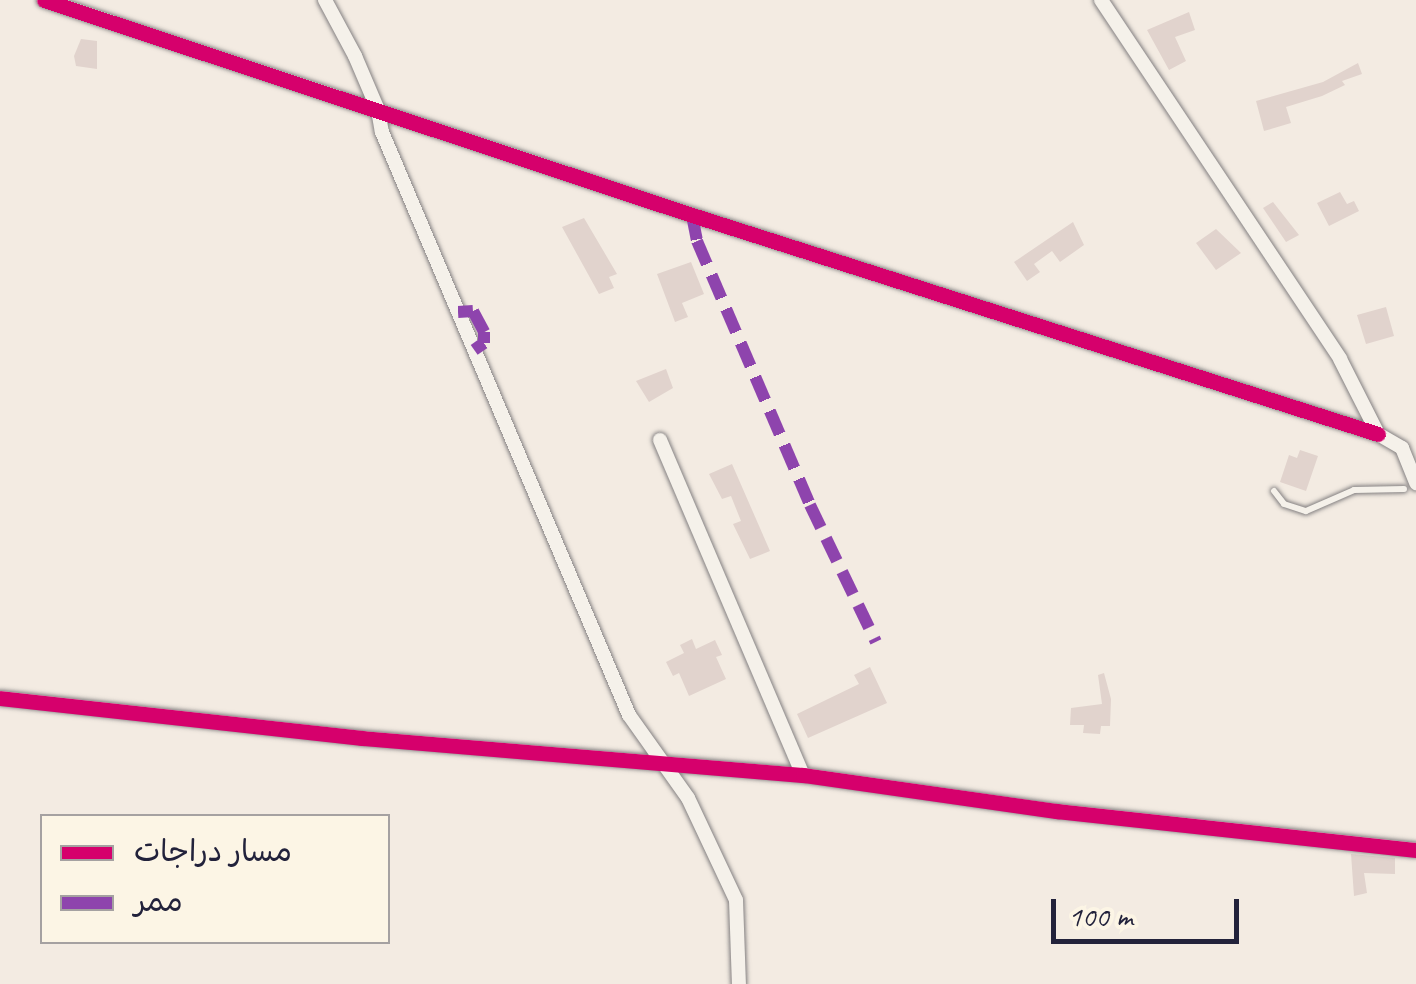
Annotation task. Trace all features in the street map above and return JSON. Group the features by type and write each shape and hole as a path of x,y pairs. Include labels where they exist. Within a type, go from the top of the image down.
{"street":[{"path":"44,0 692,215 1378,434 1409,447 1412,485"},
{"path":"325,0 378,110 382,132 628,715 688,798 736,900 739,984"},
{"path":"1101,0 1340,359 1378,434"},
{"path":"660,440 803,775"},
{"path":"0,698 803,775 1057,811 1416,850"}],"lane":[{"path":"1274,491 1284,504 1306,511 1354,490 1412,485"}],"building":[{"path":"1189,12 1195,30 1175,37 1186,61 1169,70 1147,30"},
{"path":"81,39 97,41 97,69 76,66 74,56"},
{"path":"1358,63 1362,74 1342,81 1345,85 1322,96 1286,107 1291,123 1264,131 1256,101 1323,82"},
{"path":"1340,192 1347,204 1354,201 1359,211 1329,226 1317,203"},
{"path":"1273,202 1299,235 1286,242 1263,208"},
{"path":"584,218 617,274 609,277 614,288 599,294 562,227"},
{"path":"1073,222 1084,245 1060,262 1052,251 1034,264 1040,272 1027,281 1014,262"},
{"path":"1216,229 1241,253 1216,270 1196,243"},
{"path":"691,262 704,294 682,303 688,317 675,322 657,274"},
{"path":"1386,307 1394,336 1366,344 1357,315"},
{"path":"666,369 673,388 649,402 636,381"},
{"path":"1300,450 1318,456 1306,491 1280,482 1289,455 1297,458"},
{"path":"732,464 770,551 750,559 733,524 741,521 731,496 722,499 709,474"},
{"path":"692,639 696,649 715,640 722,655 716,657 726,679 689,696 679,673 673,676 666,662 684,653 680,645"},
{"path":"870,667 887,703 808,738 797,714 859,684 854,675"},
{"path":"1104,673 1111,699 1110,726 1101,726 1100,734 1083,733 1084,725 1070,725 1071,708 1102,704 1098,675"},
{"path":"1351,854 1395,858 1395,874 1364,873 1367,893 1354,896"}],"marked path":[{"path":"692,215 697,241 810,505 876,642"},
{"path":"458,312 473,311 484,332 484,343 474,350"}],"cycle path":[{"path":"44,0 692,215 1378,434"},
{"path":"0,698 362,738 803,775 1057,811 1416,850"}]}
